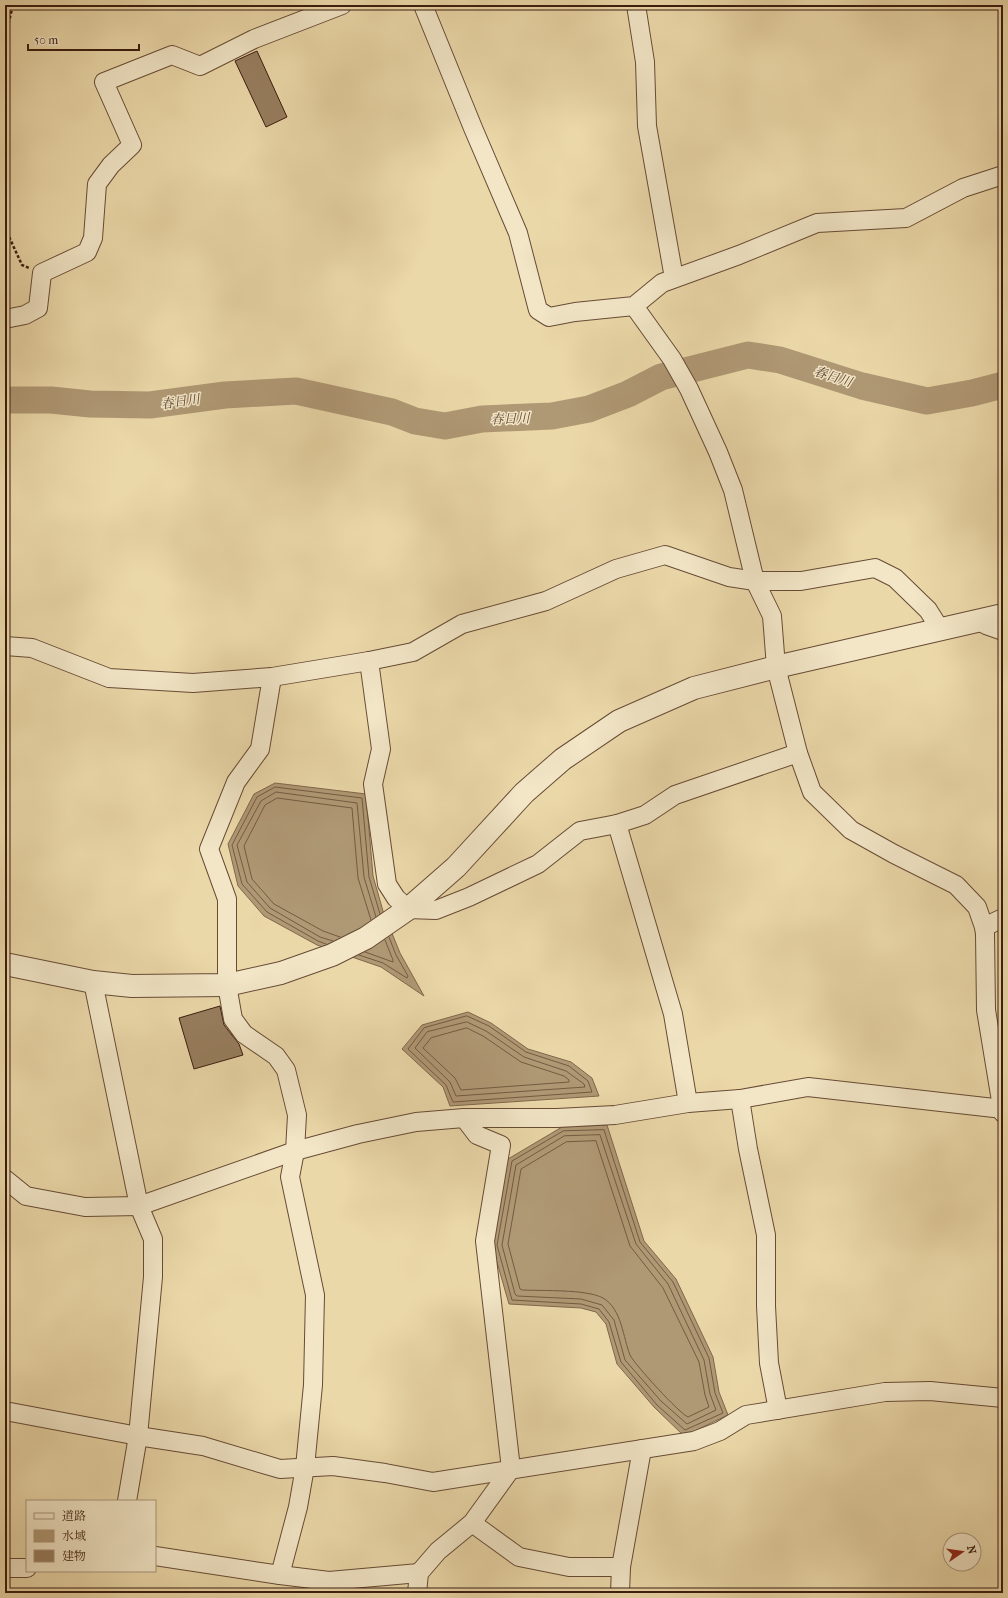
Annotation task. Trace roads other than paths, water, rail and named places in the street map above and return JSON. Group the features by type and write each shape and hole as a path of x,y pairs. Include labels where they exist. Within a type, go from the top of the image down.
{"street":[{"path":"5,319 25,315 38,308 42,273 87,252 93,238 97,184 111,165 132,146 104,82 172,55 200,66 254,39 342,5"},
{"path":"423,5 476,136 518,233 538,310 549,317 575,312 634,306 662,284 674,278 739,255 817,224 906,218 963,188 1003,175"},
{"path":"636,5 645,62 647,126 674,278"},
{"path":"634,306 672,359 689,389 718,452 733,490 755,581 772,616 776,667 798,752 812,792 851,830 894,854 956,885 977,907 984,927 986,1010 1003,1113"},
{"path":"5,646 32,648 109,678 193,683 272,677 413,652 462,624 546,601 616,569 665,555 729,577 755,581 801,581 875,568 895,578 928,610 940,629"},
{"path":"5,964 92,982 132,986 227,985 281,974 332,955 366,938 408,909 456,867 524,793 563,759 619,721 694,688 776,667 1003,615"},
{"path":"980,621 986,625 1003,631"},
{"path":"369,661 381,749 373,784 387,884 396,898 408,909 436,910 468,897 538,864 580,832 617,824 645,815 675,795 798,752"},
{"path":"272,677 260,749 236,782 209,849 227,899 227,985 233,1018 244,1034 276,1056 286,1070 296,1115 295,1151 290,1177 315,1295 313,1385 305,1467 298,1507 280,1576"},
{"path":"617,824 673,1014 688,1103"},
{"path":"984,927 1003,918"},
{"path":"92,982 139,1206 153,1239 153,1277 138,1436 127,1500"},
{"path":"5,1179 26,1196 85,1207 139,1206 295,1151 358,1134 416,1122 464,1118 557,1118 614,1115 688,1103 740,1099 808,1087 1003,1110"},
{"path":"740,1099 748,1149 766,1235 766,1306 770,1363 778,1410"},
{"path":"417,1593 419,1573 438,1551 472,1523 512,1469 485,1241 500,1145 477,1135 464,1118"},
{"path":"5,1411 138,1436 203,1446 280,1469 333,1466 385,1473 433,1482 694,1441 720,1430 746,1415 885,1392 930,1391 1003,1398"},
{"path":"620,1593 621,1567 642,1449"},
{"path":"472,1523 519,1557 569,1567 621,1567"},
{"path":"156,1556 280,1576 328,1581 419,1573"},
{"path":"5,1568 26,1568"}],"water":[{"path":"275,783 366,794 373,876 383,911 400,953 424,996 381,967 317,945 264,916 238,886 228,844 254,794"},
{"path":"468,1012 491,1023 528,1049 571,1062 592,1078 599,1096 450,1106 443,1087 402,1049 422,1025"},
{"path":"607,1125 644,1241 676,1279 713,1357 719,1392 728,1415 684,1436 654,1407 617,1364 606,1324 596,1312 581,1308 509,1304 492,1245 508,1159 562,1127"}],"waterway":[{"name":"春日川","path":"5,400 51,400 90,404 150,405 225,395 296,391 392,412 415,421 445,426 482,419 552,416 589,409 628,394 661,377 748,355 780,360 862,386 927,401 972,393 1003,385"}]}
